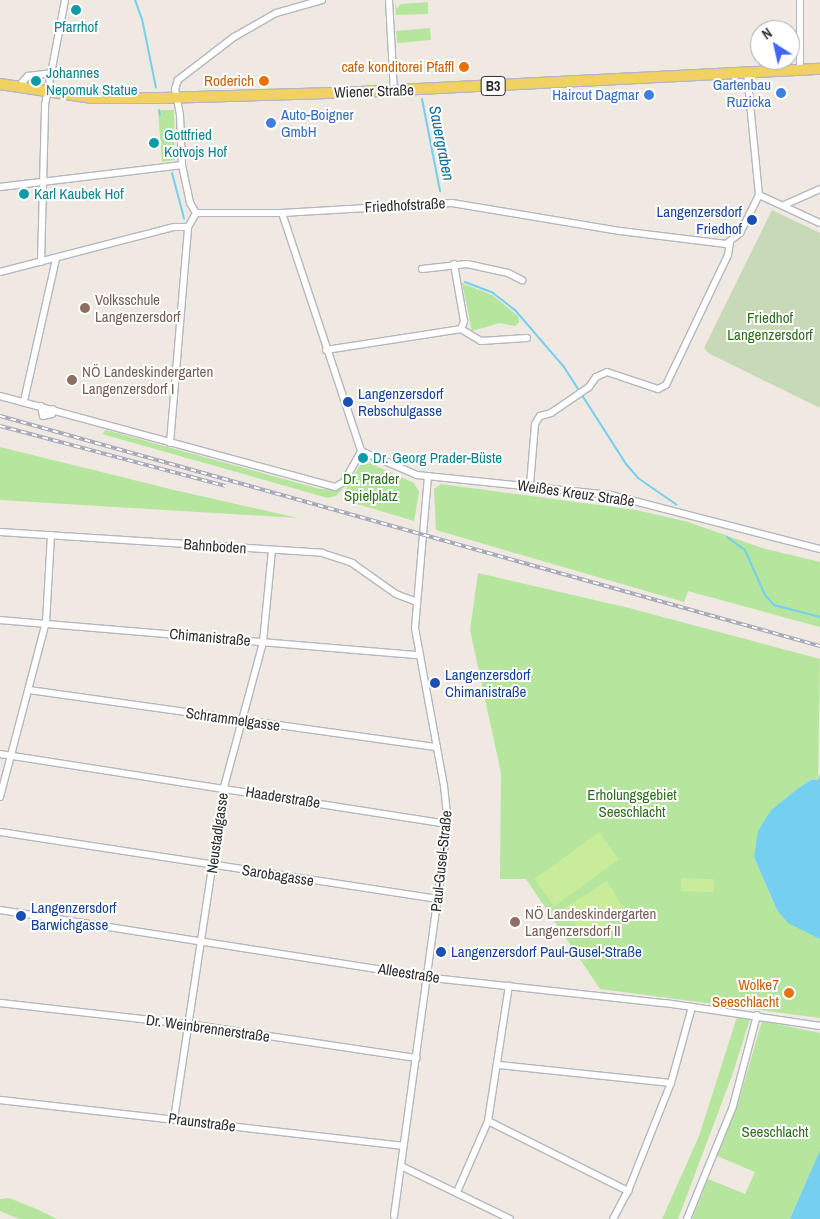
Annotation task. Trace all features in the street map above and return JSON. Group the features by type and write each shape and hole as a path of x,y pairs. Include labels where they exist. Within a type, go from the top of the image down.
{"main road":[{"name":"Wiener Straße","path":"0,84 47,93 91,98 177,98 394,91 820,69"}],"street":[{"path":"40,262 47,93 65,0"},
{"path":"170,443 188,227 196,213 190,203 182,165 175,86 180,77 234,37 282,10 322,0"},
{"path":"388,0 394,91"},
{"path":"800,0 800,20"},
{"path":"18,87 28,76 51,73"},
{"path":"604,364 608,372 658,389 666,385 728,254 730,242 743,228 758,196 747,73"},
{"path":"0,187 182,165"},
{"path":"784,205 820,190"},
{"path":"758,196 784,205 820,223"},
{"name":"Friedhofstraße","path":"196,213 282,214 452,203 620,231 718,244 730,242"},
{"path":"0,396 41,406 43,416 48,418 53,410 335,488 344,482 361,451 282,214"},
{"path":"0,272 174,227 188,227"},
{"path":"24,401 56,259"},
{"path":"454,264 464,321 461,329"},
{"path":"422,269 454,264 508,273 522,280"},
{"path":"326,350 461,329 480,341 527,338"},
{"path":"530,485 537,419 551,413 579,394 596,378 608,372"},
{"name":"Weißes Kreuz Straße","path":"361,451 428,477 530,485 611,495 820,548"},
{"name":"Paul-Gusel-Straße","path":"394,1216 448,824 438,747 415,628 428,477"},
{"name":"Bahnboden","path":"0,532 322,554 342,559 362,569 396,594 417,602"},
{"path":"0,797 46,622 50,535"},
{"name":"Neustadlgasse","path":"174,1119 224,788 263,642 272,550"},
{"name":"Chimanistraße","path":"0,620 46,622 419,655"},
{"name":"Schrammelgasse","path":"29,690 438,747"},
{"name":"Haaderstraße","path":"0,754 448,824"},
{"name":"Sarobagasse","path":"0,832 438,899"},
{"name":"Alleestraße","path":"0,910 428,977 757,1015 820,1026"},
{"path":"457,1192 488,1121 499,1065 509,986"},
{"name":"Dr. Weinbrennerstraße","path":"0,1003 188,1024 416,1058"},
{"path":"613,1219 628,1190 671,1083 692,1007"},
{"path":"687,1219 733,1106 757,1015"},
{"path":"499,1065 671,1083"},
{"name":"Praunstraße","path":"0,1100 403,1146"},
{"path":"488,1121 628,1190"},
{"path":"401,1166 510,1219"}],"green space":[{"path":"428,2 428,14 396,15 395,4 397,8 401,4"},
{"path":"430,28 431,40 397,43 396,31"},
{"path":"158,110 174,110 175,160 162,162"},
{"name":"Friedhof Langenzersdorf","path":"772,210 820,233 820,408 708,353 704,348"},
{"path":"462,283 492,295 518,316 519,322 515,326 500,323 472,331"},
{"path":"106,430 320,489 343,489 336,496 328,498 102,434"},
{"path":"0,447 170,489 298,518 0,500"},
{"name":"Dr. Prader Spielplatz","path":"363,460 414,483 419,492 414,521 347,501 344,492"},
{"path":"441,484 636,510 688,522 762,548 820,562 820,627 688,591 684,602 436,530 434,489"},
{"name":"Erholungsgebiet Seeschlacht","path":"478,573 629,608 820,659 818,780 811,780 771,810 759,831 754,857 777,910 820,939 820,1018 600,989 526,879 500,879 501,773 470,630"},
{"path":"599,832 619,860 554,907 534,879"},
{"path":"681,878 714,879 714,892 681,891"},
{"path":"607,881 626,912 584,938 565,907"},
{"path":"737,1017 750,1019 733,1073 678,1219 662,1219 699,1136"},
{"name":"Seeschlacht","path":"762,1021 820,1033 820,1150 790,1219 692,1219 708,1179 745,1194 755,1172 717,1156 737,1107"},
{"path":"9,1198 57,1219 19,1219 0,1211 0,1199"}],"water":[{"path":"820,773 820,939 788,923 777,910 754,857 758,831 771,810 811,780 818,780"},
{"name":"Seeschlacht","path":"820,1150 820,1219 790,1219"}],"waterway":[{"path":"135,0 142,19 156,88"},
{"name":"Sauergraben","path":"422,99 440,191"},
{"path":"159,110 160,115"},
{"path":"172,173 184,218"},
{"path":"465,282 493,293 515,310 564,367 626,464 638,478 677,505"},
{"path":"727,537 745,550 765,595 774,605 820,617"}],"railway":[{"path":"0,416 820,646"},
{"path":"0,426 225,486"}],"place":[{"name":"Pfarrhof","path":"76,10"},
{"name":"cafe konditorei Pfaffl","path":"464,67"},
{"name":"Johannes Nepomuk Statue","path":"36,81"},
{"name":"Roderich","path":"264,81"},
{"name":"Gartenbau Ruzicka","path":"781,93"},
{"name":"Haircut Dagmar","path":"649,95"},
{"name":"Auto-Boigner GmbH","path":"271,123"},
{"name":"Gottfried Kotvojs Hof","path":"154,143"},
{"name":"Karl Kaubek Hof","path":"24,194"},
{"name":"Langenzersdorf Friedhof","path":"752,220"},
{"name":"Volksschule Langenzersdorf","path":"85,308"},
{"name":"NÖ Landeskindergarten Langenzersdorf I","path":"72,380"},
{"name":"Langenzersdorf Rebschulgasse","path":"348,402"},
{"name":"Dr. Georg Prader-Büste","path":"363,458"},
{"name":"Langenzersdorf Chimanistraße","path":"435,683"},
{"name":"Langenzersdorf Barwichgasse","path":"21,916"},
{"name":"NÖ Landeskindergarten Langenzersdorf II","path":"515,922"},
{"name":"Langenzersdorf Paul-Gusel-Straße","path":"441,952"},
{"name":"Wolke7 Seeschlacht","path":"789,993"}]}
